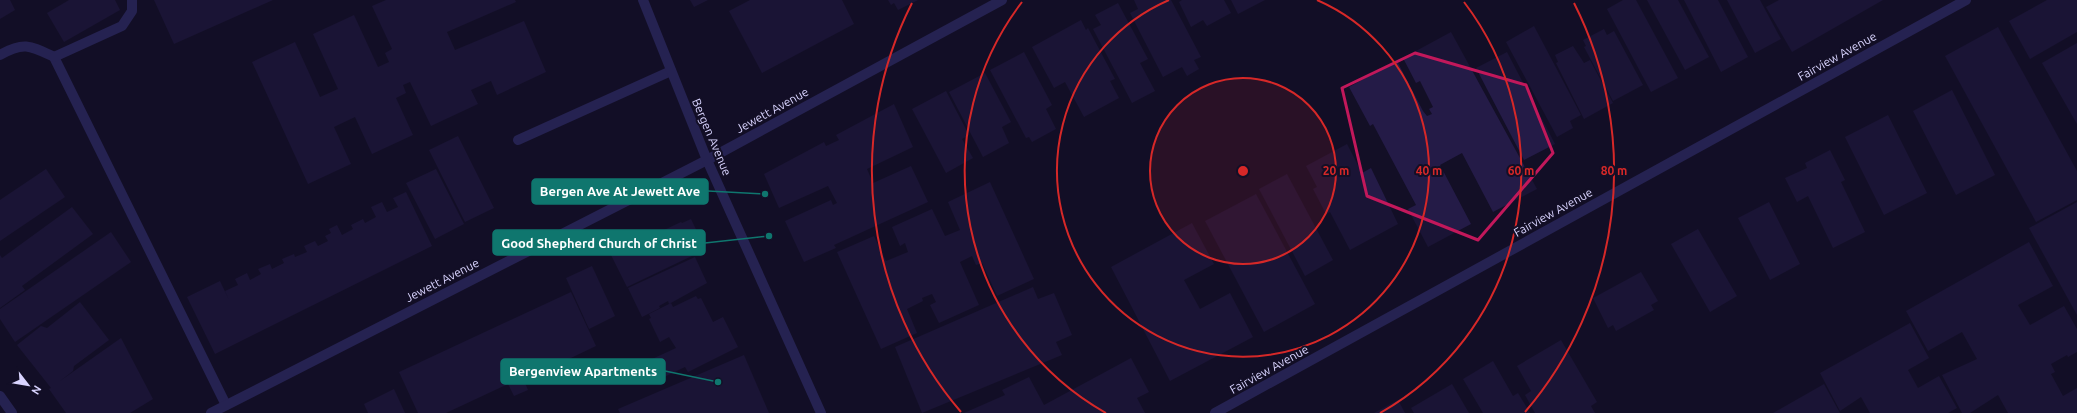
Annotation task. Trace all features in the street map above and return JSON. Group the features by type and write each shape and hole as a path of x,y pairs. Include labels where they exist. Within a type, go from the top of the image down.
{"street":[{"path":"54,57 122,26 132,11 132,0"},
{"name":"Bergen Avenue","path":"643,0 707,160 821,413"},
{"name":"Jewett Avenue","path":"211,413 707,160 1002,0"},
{"name":"Fairview Avenue","path":"1215,413 1966,0"},
{"path":"0,55 12,48 31,46 54,57 226,405"},
{"path":"518,140 671,71"},
{"path":"0,396 12,413"}],"highlighted area":[{"path":"1415,53 1526,85 1553,153 1478,240 1367,196 1342,88"}],"building":[{"path":"0,0 10,0 15,10 0,19"},
{"path":"69,0 115,0 120,10 64,42 47,13"},
{"path":"154,0 273,0 174,44"},
{"path":"386,0 515,0 516,2 447,32 455,50 524,21 546,72 497,95 491,81 471,90 478,104 431,126 410,82 403,85 406,93 396,98 413,135 372,154 355,117 334,127 351,164 308,184 252,62 295,42 320,97 338,89 313,34 354,15 378,67 389,62 385,53 392,49 372,6"},
{"path":"690,0 708,0 694,7"},
{"path":"750,0 842,0 854,24 762,73 729,11"},
{"path":"888,0 918,0 898,10 894,3 891,5"},
{"path":"1134,0 1171,0 1201,57 1194,60 1199,69 1187,76 1182,67 1163,77 1130,13 1138,9"},
{"path":"1182,0 1224,0 1231,13 1207,26 1203,20 1191,27 1179,2"},
{"path":"1231,0 1265,0 1238,14"},
{"path":"1623,0 1636,0 1678,78 1651,92 1607,9"},
{"path":"1647,0 1678,0 1709,57 1685,70"},
{"path":"1684,0 1718,0 1748,57 1721,72"},
{"path":"1727,0 1760,0 1781,39 1755,53"},
{"path":"1779,0 1883,0 1792,52 1766,7"},
{"path":"2047,0 2077,0 2077,32 2030,59 2009,21"},
{"path":"1118,3 1148,59 1140,63 1155,91 1132,103 1093,29 1101,25 1095,15"},
{"path":"1081,20 1086,30 1088,28 1115,79 1110,81 1119,98 1084,117 1065,82 1054,88 1032,47"},
{"path":"1534,26 1581,115 1570,121 1573,128 1557,137 1506,42"},
{"path":"1998,27 2077,171 2077,200 2036,222 1945,56"},
{"path":"1604,29 1607,35 1614,31 1643,85 1613,101 1584,47 1586,46 1583,40"},
{"path":"1451,32 1537,189 1493,212 1462,153 1440,165 1471,224 1428,247 1408,209 1416,205 1373,124 1370,126 1349,87 1397,61 1423,111 1427,116 1432,114 1429,109 1433,107 1420,81 1416,83 1403,58"},
{"path":"2077,43 2077,124 2042,63"},
{"path":"1573,46 1584,63 1590,60 1613,103 1584,119 1556,63 1558,62 1555,55"},
{"path":"1024,52 1052,105 1046,109 1056,129 1032,142 1029,137 1026,138 990,70"},
{"path":"1507,52 1555,144 1524,160 1476,68"},
{"path":"985,73 1011,122 1002,127 1009,143 983,157 949,92"},
{"path":"1952,90 1995,175 1956,195 1913,111"},
{"path":"946,91 969,135 962,139 973,158 946,173 912,109"},
{"path":"894,104 913,147 867,169 873,183 911,166 928,202 834,245 836,248 804,262 785,221 831,200 833,205 837,203 828,186 779,208 764,174 824,142 826,146 839,140 836,135"},
{"path":"1888,115 1927,193 1884,215 1845,137"},
{"path":"458,136 494,208 465,222 429,150"},
{"path":"1347,144 1362,173 1371,168 1398,224 1350,250 1330,212 1326,214 1313,189 1317,187 1306,166"},
{"path":"1830,150 1845,180 1841,182 1865,232 1833,248 1808,196 1797,202 1785,178 1807,168 1805,163"},
{"path":"46,169 65,197 0,241 0,200"},
{"path":"436,169 464,224 435,239 406,183"},
{"path":"1287,174 1333,260 1305,276 1259,189"},
{"path":"990,182 1034,279 997,296 982,263 976,265 972,256 960,262 979,305 939,323 930,305 936,302 932,294 922,298 923,301 907,309 917,333 881,349 837,252 874,236 886,261 908,252 905,243 900,246 892,227 932,209 945,236 960,230 948,202"},
{"path":"406,192 432,246 215,354 187,297 220,281 229,300 225,291 238,285 235,279 247,273 250,280 261,274 258,269 270,264 272,269 284,263 282,259 294,254 295,257 307,252 304,246 315,241 318,246 328,241 325,236 331,233 329,229 337,225 342,235 353,229 351,225 363,219 365,223 376,217 371,207 382,202 387,212 398,207 393,198"},
{"path":"1256,194 1315,304 1264,332 1205,221"},
{"path":"1769,202 1800,264 1770,280 1738,218"},
{"path":"2077,202 2077,315 2029,228"},
{"path":"72,207 93,234 22,286 25,290 0,308 0,255 2,258"},
{"path":"691,219 705,248 695,252 696,254 627,287 611,255 681,222 682,223"},
{"path":"1192,223 1214,264 1184,280 1200,309 1230,293 1253,337 1170,381 1111,267"},
{"path":"1698,229 1737,296 1710,312 1671,244"},
{"path":"111,232 131,262 15,342 0,319 0,309"},
{"path":"2029,242 2053,286 2018,305 2030,325 2064,306 2077,329 2077,352 2068,357 2067,355 2051,364 2055,372 2051,374 2063,396 2077,388 2077,413 2008,413 1998,395 1970,413 1962,413 1942,375 1977,359 1962,332 1928,351 1906,311"},
{"path":"695,257 707,283 669,304 668,301 659,306 660,308 642,317 628,288"},
{"path":"592,266 615,316 589,329 566,278"},
{"path":"1641,272 1658,301 1651,305 1654,310 1616,331 1613,325 1608,328 1593,298"},
{"path":"1033,287 1038,299 1054,293 1072,335 1056,342 1062,355 922,413 895,347"},
{"path":"571,292 596,346 531,377 530,374 523,378 528,390 514,396 508,384 446,413 418,413 399,372"},
{"path":"696,296 698,299 701,298 713,322 723,317 738,347 688,372 685,367 662,378 652,359 676,348 669,337 660,342 649,319 651,318 649,314 671,303 673,307"},
{"path":"80,302 109,340 74,366 73,371 60,381 121,338 153,399 130,413 66,413 49,389 51,388 17,345 41,326 47,328"},
{"path":"1910,323 1929,358 1908,370 1918,388 1939,376 1957,408 1948,413 1870,413 1861,397 1840,411 1820,373"},
{"path":"1561,340 1597,402 1591,406 1595,413 1535,413 1525,395 1531,391 1517,366"},
{"path":"744,355 769,413 620,413 618,409"},
{"path":"1131,358 1149,392 1137,398 1145,413 964,413 1005,395 1002,390 1029,377 1044,405"},
{"path":"1493,361 1513,396 1518,393 1530,413 1483,413 1463,379"},
{"path":"1452,384 1469,413 1414,413 1411,408"},
{"path":"1824,384 1840,413 1773,413"},
{"path":"394,389 405,413 368,413 364,404"},
{"path":"1398,400 1405,413 1374,413"}],"place":[{"name":"Bergen Ave At Jewett Ave","path":"765,194"},
{"name":"Good Shepherd Church of Christ","path":"769,236"},
{"name":"Bergenview Apartments","path":"718,382"}]}
